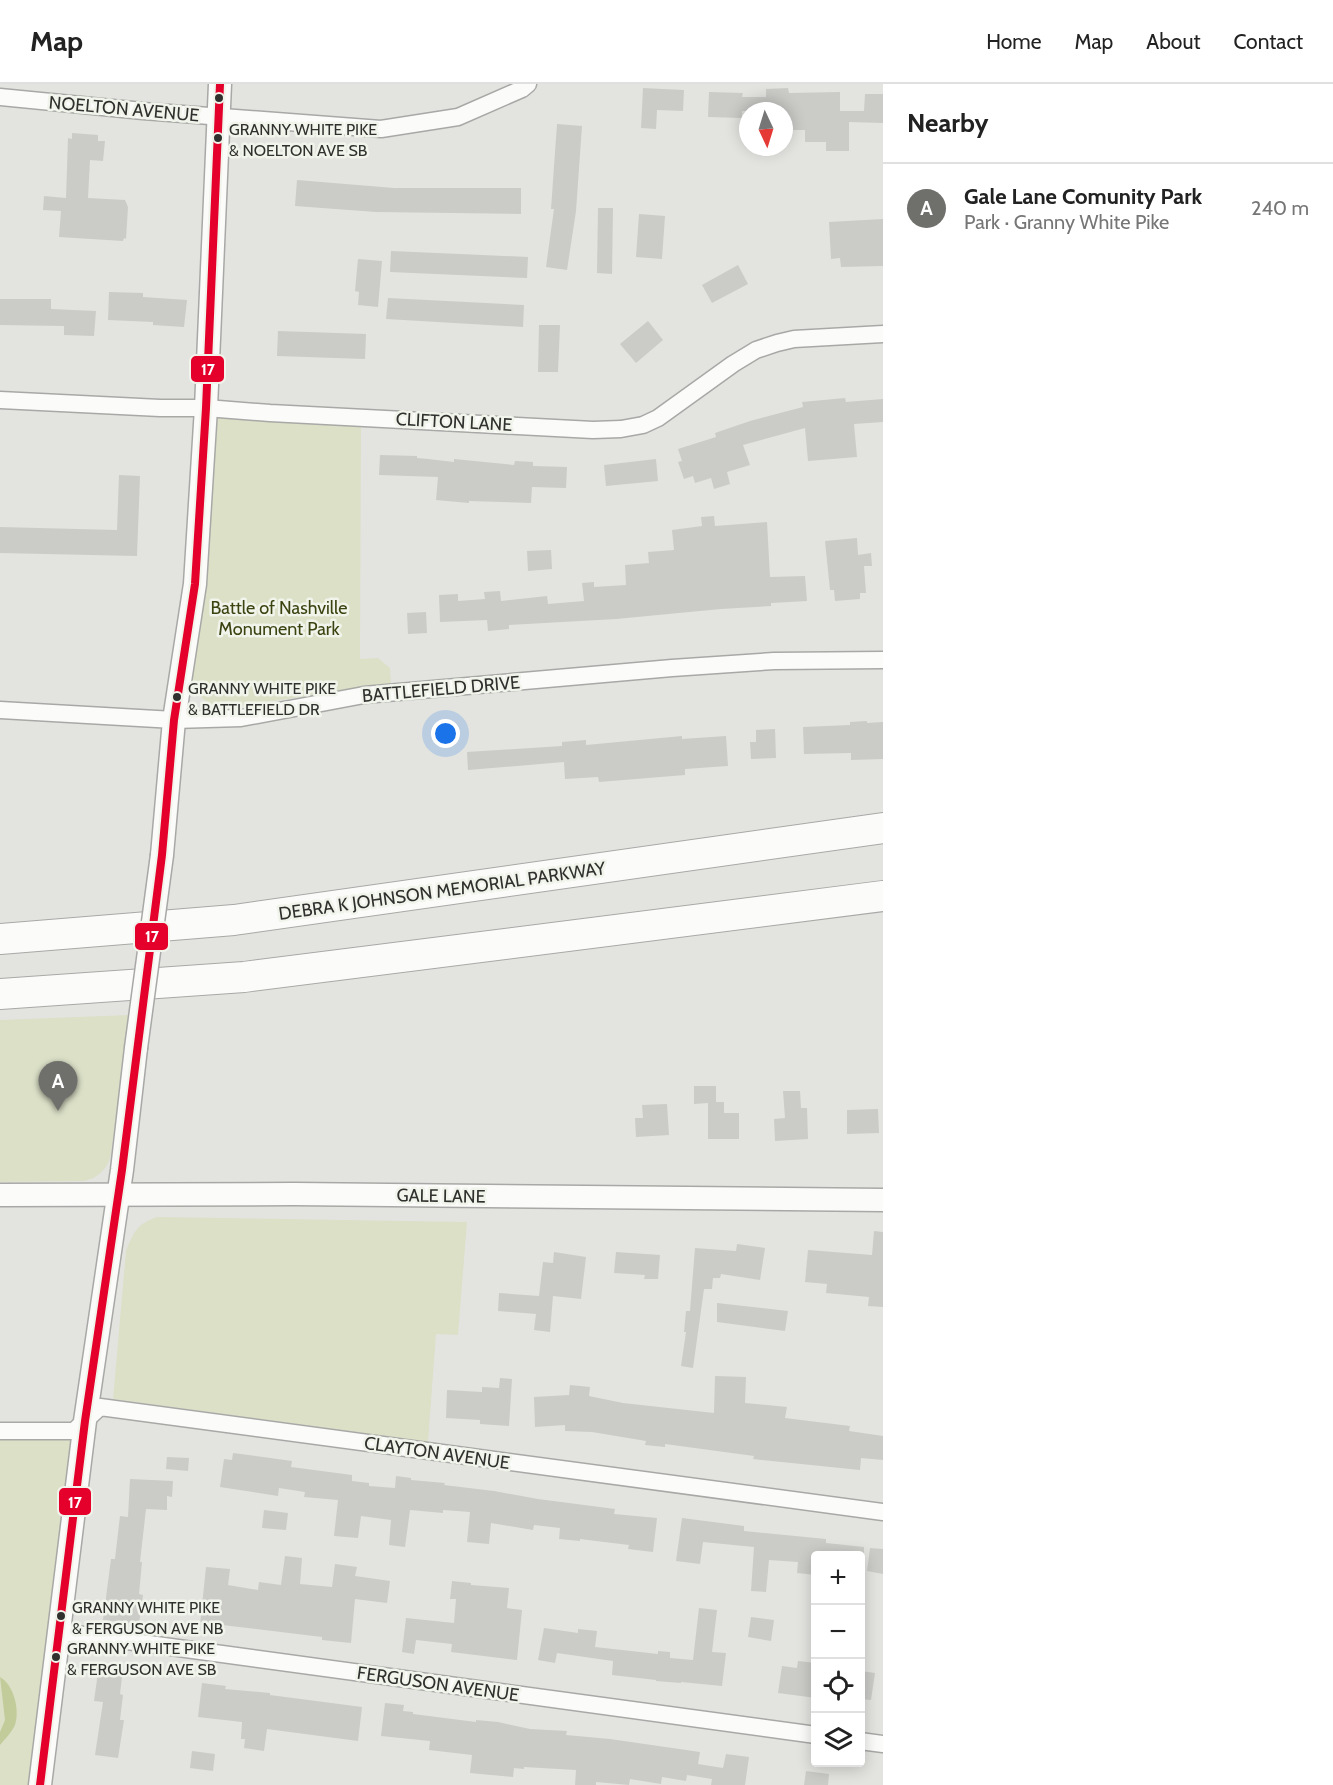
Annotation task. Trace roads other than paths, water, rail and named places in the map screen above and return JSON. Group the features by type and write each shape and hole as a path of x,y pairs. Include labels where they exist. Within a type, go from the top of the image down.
{"highway":[{"name":"DEBRA K JOHNSON MEMORIAL PARKWAY","path":"0,939 234,921 883,828"},
{"path":"0,994 244,977 883,896"}],"main road":[{"path":"40,1785 162,855 174,720 195,584 206,408 220,84"},
{"name":"GALE LANE","path":"0,1195 294,1194 883,1200"}],"street":[{"name":"NOELTON AVENUE","path":"0,97 381,129 458,117 522,89 528,84"},
{"name":"CLIFTON LANE","path":"0,400 206,408 593,430 621,429 643,425 658,418 709,380 756,350 794,339 883,334"},
{"name":"BATTLEFIELD DRIVE","path":"0,710 174,720 241,718 364,695 774,661 883,660"},
{"name":"CLAYTON AVENUE","path":"0,1431 74,1431 100,1407 883,1512"},
{"name":"FERGUSON AVENUE","path":"61,1632 811,1734"},
{"path":"865,1742 883,1744"}],"place":[{"name":"GRANNY WHITE PIKE & NOELTON AVE SB","path":"218,138"},
{"name":"GRANNY WHITE PIKE & BATTLEFIELD DR","path":"177,697"},
{"name":"Gale Lane Comunity Park","path":"58,1111"},
{"name":"GRANNY WHITE PIKE & FERGUSON AVE NB","path":"61,1616"},
{"name":"GRANNY WHITE PIKE & FERGUSON AVE SB","path":"56,1657"}],"park label":[{"name":"Battle of Nashville Monument Park","path":"279,618"}]}
